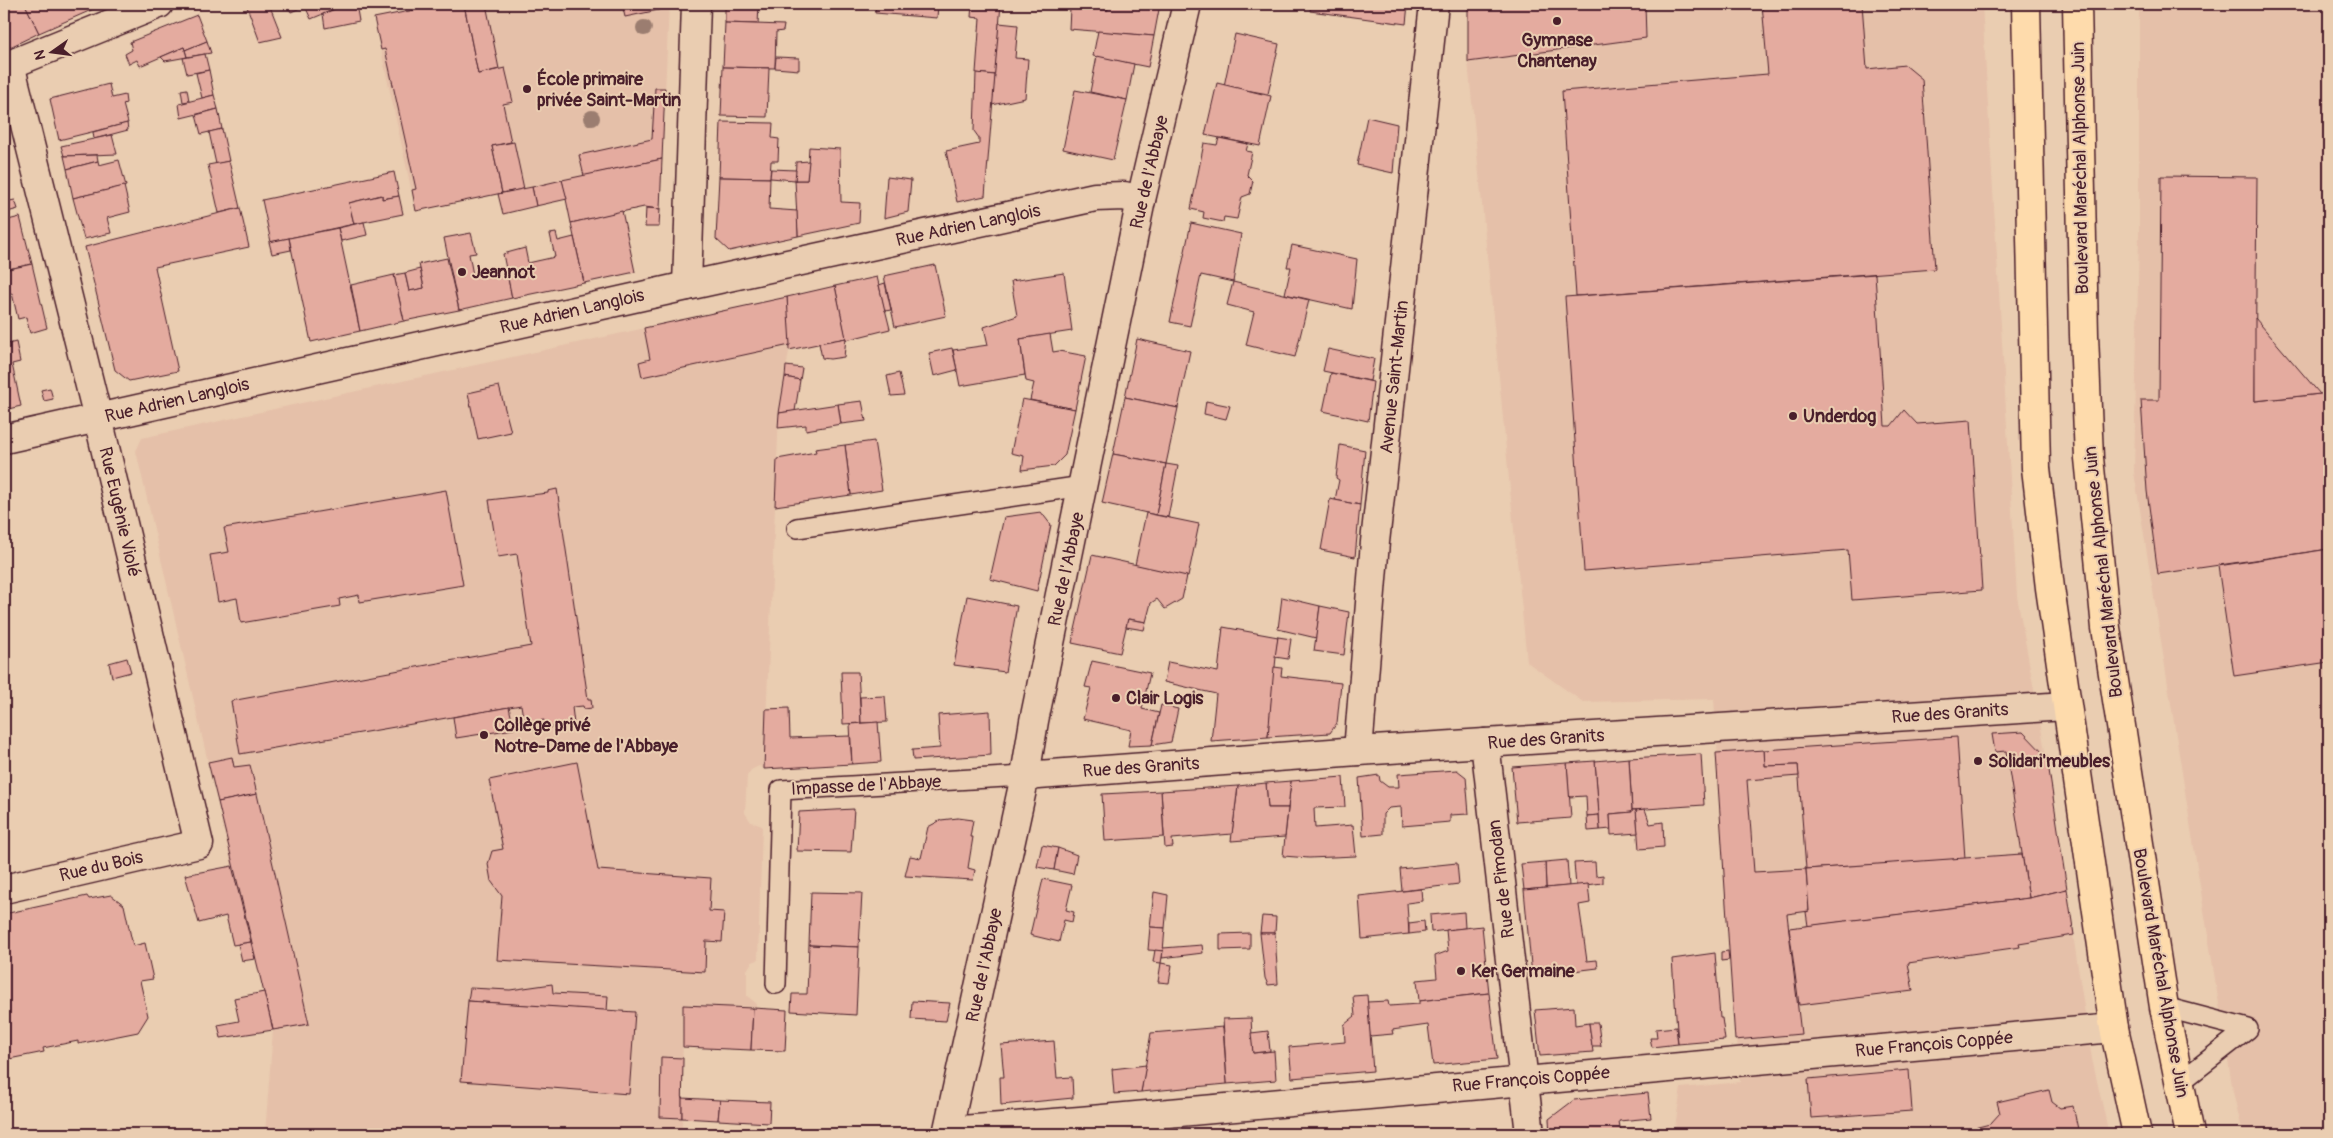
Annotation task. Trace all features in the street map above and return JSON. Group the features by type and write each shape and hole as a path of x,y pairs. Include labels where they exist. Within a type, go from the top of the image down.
{"main road":[{"path":"2026,4 2036,468 2066,706 2114,1028 2137,1134"},
{"name":"Boulevard Maréchal Alphonse Juin","path":"2076,4 2089,458 2106,628 2164,1007 2190,1134"}],"street":[{"path":"7,66 158,4"},
{"path":"687,286 696,4"},
{"name":"Rue de l'Abbaye","path":"948,1132 1025,776 1034,721 1142,200 1187,4"},
{"name":"Avenue Saint-Martin","path":"1358,751 1376,542 1434,4"},
{"name":"Rue Eugènie Violé","path":"7,66 98,418 199,844"},
{"name":"Rue Adrien Langlois","path":"4,439 1095,197 1124,196 1142,200"},
{"name":"Rue des Granits","path":"1025,776 1358,751 2066,706"},
{"name":"Rue de Pimodan","path":"1485,743 1530,1134"},
{"name":"Rue du Bois","path":"4,888 199,844"},
{"name":"Rue François Coppée","path":"948,1132 1079,1128 1524,1080 2114,1028"}],"lane":[{"path":"796,528 1083,486"},
{"name":"Impasse de l'Abbaye","path":"776,984 781,790 1025,776"},
{"path":"2164,1007 2248,1029 2179,1082"}],"shaded area":[{"name":"École primaire privée Saint-Martin","path":"444,4 669,4 662,159 416,211 374,18"},
{"path":"1645,4 1982,4 2017,596 2044,745 2092,1059 2109,1134 1674,1134 1681,1088 1740,1082 1714,699 1583,702 1527,662 1468,62 1645,38"},
{"path":"2139,4 2329,4 2329,1134 2243,1134 2233,1092 2134,472 2139,235"},
{"name":"Collège privé Notre-Dame de l'Abbaye","path":"787,297 790,345 779,413 764,769 759,766 751,770 747,776 745,813 751,822 762,826 758,960 752,962 747,970 747,996 756,1003 756,1008 683,1005 682,1134 510,1134 436,1129 425,1134 265,1134 273,1030 232,866 136,451 142,438"}],"building":[{"path":"4,4 25,4 39,33 8,48 4,37"},
{"path":"25,4 105,4 39,33"},
{"path":"246,4 269,4 282,37 260,42"},
{"path":"287,4 347,4 311,19 305,6 291,12"},
{"path":"347,4 356,4 359,21 325,28 323,14"},
{"path":"445,4 464,4 478,74 505,68 513,102 503,104 511,142 492,146 502,193 416,211 412,190 416,189 385,49 381,50 374,18"},
{"path":"464,4 486,4 499,69 478,74"},
{"path":"622,4 668,4 668,8 625,17"},
{"path":"725,4 759,5 758,24 725,23"},
{"path":"876,4 938,4 937,18 875,13"},
{"path":"972,4 1001,4 995,75 976,73 980,18 971,17"},
{"path":"1084,4 1108,4 1108,10 1083,9"},
{"path":"1108,4 1160,4 1154,36 1069,29 1070,8 1108,10"},
{"path":"1311,4 1408,4 1406,24 1310,11"},
{"name":"Gymnase Chantenay","path":"1468,4 1645,4 1646,38 1468,62"},
{"path":"1762,4 1862,4 1867,69 1905,65 1922,79 1935,269 1576,296 1562,91 1768,74"},
{"path":"197,15 207,41 185,50 184,47 140,66 137,60 129,64 125,54 132,50 130,42"},
{"path":"725,23 784,25 783,31 776,32 775,68 723,67"},
{"path":"999,23 1018,25 1015,58 1028,59 1025,98 992,105"},
{"path":"1098,31 1154,36 1148,67 1093,56"},
{"path":"1235,34 1279,44 1268,94 1224,86"},
{"path":"207,41 211,53 187,57 185,50"},
{"path":"184,47 187,57 165,61 161,57"},
{"path":"205,54 209,70 187,74 183,58"},
{"path":"1097,56 1134,64 1127,100 1090,92"},
{"path":"776,57 799,58 799,70 775,68"},
{"path":"723,67 769,68 767,117 721,116"},
{"path":"209,70 214,95 202,98 196,73"},
{"path":"976,73 995,75 985,196 957,202 946,151 979,144 979,138 974,131"},
{"path":"1217,83 1271,96 1260,146 1205,135"},
{"path":"109,84 112,98 125,95 126,103 123,104 128,123 59,140 50,99"},
{"path":"655,88 665,88 662,159 584,176 579,155 652,139"},
{"path":"187,89 189,101 183,102 181,90"},
{"path":"1075,90 1127,100 1113,160 1063,149"},
{"path":"214,95 218,109 181,118 179,104"},
{"path":"218,109 222,129 201,134 196,115"},
{"path":"1367,117 1397,124 1393,173 1357,165"},
{"path":"721,122 773,123 772,138 779,139 778,161 771,161 770,178 719,177"},
{"path":"127,123 128,130 94,139 93,132"},
{"path":"222,129 229,161 216,164 209,132"},
{"path":"112,135 117,154 64,156 61,146"},
{"path":"1219,138 1248,144 1246,151 1252,152 1247,175 1253,181 1250,194 1242,197 1237,219 1224,217 1223,222 1203,218 1204,212 1191,209 1204,143 1217,145"},
{"path":"514,142 524,189 502,193 492,146"},
{"path":"809,147 840,149 841,202 860,203 859,223 798,236 795,180 807,180"},
{"path":"97,155 98,161 67,169 64,156"},
{"path":"662,159 660,209 644,207 571,223 562,180"},
{"path":"119,160 126,186 73,198 67,169 98,161 99,165"},
{"path":"229,161 240,208 219,213 208,165"},
{"path":"809,161 807,180 795,180 796,162"},
{"path":"771,169 796,170 795,180 770,178"},
{"path":"394,172 399,196 382,199 382,195 349,203 354,224 271,242 262,200"},
{"path":"2161,176 2257,177 2255,401 2329,393 2329,549 2158,574 2147,491 2141,400 2159,400"},
{"path":"719,177 770,178 769,209 797,211 798,236 729,251 716,239"},
{"path":"887,177 911,180 908,212 884,218"},
{"path":"562,180 567,199 536,206 532,187"},
{"path":"124,186 130,212 107,218 111,233 84,239 73,198"},
{"path":"532,187 536,206 503,214 498,194"},
{"path":"382,195 382,199 399,196 403,214 354,224 349,203"},
{"path":"15,200 18,209 4,213 4,202"},
{"path":"240,208 249,247 155,267 178,371 129,381 115,370 85,247"},
{"path":"646,208 660,209 659,227 645,227"},
{"path":"622,211 635,272 584,283 571,223"},
{"path":"20,217 32,264 4,270 4,221"},
{"path":"364,222 367,235 341,241 338,228"},
{"path":"1191,223 1241,234 1233,282 1201,275 1190,326 1170,322"},
{"path":"338,228 360,331 311,342 289,238"},
{"name":"Jeannot","path":"471,233 476,253 469,254 473,275 506,268 512,298 459,310 444,238"},
{"path":"556,233 558,241 574,237 584,283 512,298 503,254 525,248 528,263 555,257 550,234"},
{"path":"289,238 291,250 272,254 269,242"},
{"path":"1292,245 1357,259 1352,309 1285,294 1291,267 1287,267"},
{"path":"447,258 459,310 404,321 394,275 405,273 409,291 424,288 419,264"},
{"path":"32,264 47,328 30,333 26,317 18,319 12,293 4,295 4,270"},
{"path":"935,265 946,316 895,327 884,276"},
{"path":"420,269 424,288 409,291 405,273"},
{"path":"1064,273 1072,331 1020,339 1025,375 960,386 953,350 988,345 984,327 1017,316 1011,281"},
{"path":"1875,274 1885,426 1891,426 1904,410 1917,424 1971,420 1982,590 1852,600 1848,550 1584,571 1565,297"},
{"path":"394,275 404,321 360,331 351,285"},
{"path":"877,277 890,329 846,340 835,286"},
{"path":"1233,282 1309,300 1295,357 1246,345 1254,312 1227,305"},
{"path":"885,283 891,310 885,311 879,285"},
{"path":"835,286 846,338 789,350 787,297"},
{"path":"787,297 790,345 642,377 639,362 650,359 644,328"},
{"path":"2255,318 2320,394 2255,401"},
{"path":"1050,334 1053,352 1059,351 1086,356 1075,409 1030,400 1034,383 1026,381 1020,339"},
{"path":"846,338 844,357 822,358 819,343"},
{"path":"1137,339 1190,351 1178,408 1125,397"},
{"path":"16,342 20,362 12,364 21,406 4,410 4,345"},
{"path":"952,348 957,370 934,376 929,353"},
{"path":"1328,349 1374,359 1370,381 1323,371"},
{"path":"786,366 802,368 800,380 785,377"},
{"path":"899,373 904,395 891,396 887,376"},
{"path":"1331,373 1373,382 1368,421 1323,411"},
{"path":"785,377 800,380 795,411 779,413"},
{"path":"499,386 511,432 478,439 468,393"},
{"path":"50,388 53,399 44,401 41,390"},
{"path":"1125,397 1178,408 1166,464 1113,454"},
{"path":"1022,399 1075,409 1065,455 1054,466 1022,470 1024,456 1011,453"},
{"path":"862,401 866,421 841,424 838,404"},
{"path":"1206,401 1230,406 1226,419 1204,414"},
{"path":"838,404 841,424 806,430 806,425 778,428 779,413"},
{"path":"874,441 882,490 851,495 845,445"},
{"path":"845,445 851,495 775,506 777,459 816,452 815,449"},
{"path":"1340,445 1365,450 1360,505 1335,500 1339,480 1336,478"},
{"path":"1113,454 1166,464 1156,515 1102,503"},
{"path":"1166,464 1178,466 1168,517 1156,515"},
{"path":"557,489 588,699 591,699 592,708 584,709 583,706 572,707 574,724 545,728 544,720 524,723 521,705 240,754 231,701 531,646 517,554 498,557 489,500 548,493 548,491"},
{"path":"446,490 463,585 360,602 359,595 339,599 340,606 241,623 237,598 218,602 210,555 229,552 224,528"},
{"path":"1330,499 1360,505 1355,557 1321,550"},
{"path":"1041,512 1051,525 1037,591 990,579 1004,517"},
{"path":"1146,513 1199,524 1188,577 1135,565"},
{"path":"2329,549 2329,662 2234,676 2218,566"},
{"path":"1092,555 1187,576 1182,599 1165,609 1157,599 1151,603 1146,622 1128,619 1120,653 1072,643"},
{"path":"967,596 1017,606 1005,672 954,665"},
{"path":"1282,597 1320,606 1316,638 1278,629"},
{"path":"1320,606 1349,612 1344,655 1314,651"},
{"path":"1128,619 1146,622 1144,630 1126,627"},
{"path":"1223,627 1278,637 1268,737 1211,741 1216,694 1164,682 1168,662 1218,672"},
{"path":"1278,637 1291,639 1288,659 1275,657"},
{"path":"127,658 131,672 112,677 109,663"},
{"name":"Clair Logis","path":"1092,661 1150,673 1142,709 1159,713 1152,745 1128,746 1131,730 1083,719 1091,688 1085,687"},
{"path":"1274,667 1282,668 1281,676 1341,683 1337,723 1330,733 1268,737"},
{"path":"841,672 858,672 861,723 843,724"},
{"path":"885,696 887,722 861,723 860,697"},
{"path":"1161,705 1178,709 1171,742 1152,745"},
{"path":"509,707 514,729 456,738 453,717"},
{"path":"789,708 790,738 850,736 852,764 764,769 766,709"},
{"path":"990,711 991,755 913,760 912,750 940,748 938,715"},
{"path":"878,722 881,762 852,764 850,724"},
{"path":"2023,732 2047,757 2067,889 2029,898 2006,751 1995,752 1992,734"},
{"path":"1957,737 1965,859 1806,869 1798,765 1765,766 1764,750"},
{"path":"1764,750 1765,766 1798,765 1799,776 1747,780 1754,872 1806,869 1809,911 1787,914 1801,1034 1735,1040 1716,753"},
{"path":"1701,754 1704,805 1632,810 1629,758"},
{"path":"232,757 234,767 250,765 257,794 218,802 208,762"},
{"path":"1629,758 1632,812 1610,814 1611,829 1600,830 1595,761"},
{"path":"1595,761 1599,815 1587,816 1586,796 1569,797 1567,763"},
{"path":"577,762 598,870 711,878 709,911 724,912 722,942 706,941 705,972 497,960 502,896 491,881 488,864 492,851 503,849 489,780"},
{"path":"1567,763 1571,818 1517,822 1512,767"},
{"path":"1457,770 1466,777 1469,814 1450,815 1450,822 1402,826 1401,807 1389,808 1383,814 1383,834 1363,836 1359,778 1379,775 1380,781 1388,787 1399,787 1398,774"},
{"path":"1343,777 1345,807 1314,808 1315,828 1353,825 1356,856 1309,858 1283,856 1291,781"},
{"path":"1291,781 1288,808 1268,808 1266,783"},
{"path":"1266,783 1268,808 1288,808 1285,837 1231,841 1238,786"},
{"path":"1238,786 1232,834 1172,839 1173,847 1165,848 1161,791"},
{"path":"1161,791 1164,837 1105,841 1102,794"},
{"path":"257,794 309,1024 273,1030 218,802"},
{"path":"854,809 851,852 797,851 799,812"},
{"path":"1645,809 1650,824 1663,822 1664,847 1639,849 1636,810"},
{"path":"1632,810 1636,810 1638,833 1611,835 1610,814 1632,812"},
{"path":"1599,815 1600,830 1588,831 1587,816"},
{"path":"958,818 973,820 970,837 973,837 968,868 975,870 973,880 905,876 910,856 921,858 928,827 941,820"},
{"path":"1042,845 1058,848 1054,870 1037,867"},
{"path":"1058,848 1077,855 1073,874 1054,870"},
{"path":"2022,854 2029,898 1808,926 1806,912 1809,911 1806,869"},
{"path":"1567,860 1569,886 1546,888 1545,862"},
{"path":"1545,862 1546,888 1524,890 1521,864"},
{"path":"1595,862 1596,876 1603,875 1603,883 1576,886 1574,863"},
{"path":"1457,863 1459,884 1402,891 1400,869"},
{"path":"232,866 251,942 233,945 226,916 199,923 185,875"},
{"path":"1043,879 1072,885 1066,910 1074,912 1072,922 1064,920 1059,942 1030,935"},
{"path":"1588,884 1590,903 1579,905 1587,961 1597,960 1598,968 1532,976 1524,890"},
{"path":"1421,889 1422,901 1407,903 1409,934 1362,939 1359,896"},
{"path":"2067,889 2074,935 2019,944 2020,947 1908,963 1913,991 1799,1005 1789,928 2029,898"},
{"path":"811,892 862,893 859,947 809,945"},
{"path":"1154,892 1168,895 1165,928 1150,927"},
{"path":"111,895 124,905 133,946 145,943 153,979 140,981 148,1016 138,1032 78,1044 78,1041 43,1048 44,1052 4,1060 4,914 87,896 89,899"},
{"path":"1464,912 1465,928 1431,932 1430,915"},
{"path":"1262,916 1276,917 1275,933 1260,933"},
{"path":"1424,921 1425,932 1409,934 1409,923"},
{"name":"Ker Germaine","path":"1482,926 1489,993 1419,1001 1417,980 1437,978 1435,956 1448,951 1446,930"},
{"path":"1150,927 1165,928 1163,951 1148,950"},
{"path":"1250,933 1250,949 1220,950 1220,934"},
{"path":"1260,933 1275,933 1278,984 1268,985 1265,978"},
{"path":"251,942 255,959 242,961 238,944"},
{"path":"809,945 859,947 856,1015 791,1011 792,994 807,994"},
{"path":"1202,945 1203,953 1162,958 1163,948"},
{"path":"1155,950 1163,951 1161,963 1153,962"},
{"path":"1728,951 1729,960 1721,961 1721,952"},
{"path":"1715,953 1720,1018 1722,1018 1725,1040 1678,1044 1672,959"},
{"path":"1161,963 1172,965 1169,983 1158,982"},
{"path":"552,984 553,993 608,996 607,1011 468,1001 470,988 510,990"},
{"path":"264,992 273,1030 221,1038 218,1025 239,1021 234,998"},
{"path":"1489,993 1497,1059 1433,1065 1428,1025 1392,1030 1393,1034 1370,1036 1367,1002 1388,1001 1389,1006 1419,1004 1419,1001"},
{"path":"1367,995 1373,1071 1292,1078 1289,1047 1345,1042 1344,1025 1355,1016 1353,996"},
{"path":"468,1001 635,1012 629,1094 461,1081"},
{"path":"912,1001 950,1003 946,1021 911,1019"},
{"path":"683,1005 753,1008 751,1050 683,1047"},
{"path":"1574,1007 1575,1025 1589,1023 1593,1052 1540,1056 1535,1010"},
{"path":"753,1008 787,1010 785,1051 751,1050"},
{"path":"1251,1018 1253,1053 1274,1051 1276,1080 1227,1084 1223,1019"},
{"path":"1589,1023 1598,1023 1601,1046 1592,1046"},
{"path":"1223,1027 1227,1084 1141,1092 1151,1033"},
{"path":"1676,1027 1678,1044 1652,1047 1650,1038 1657,1038 1656,1029"},
{"path":"1268,1031 1270,1051 1253,1053 1251,1033"},
{"path":"1054,1041 1057,1078 1072,1077 1073,1098 1001,1105 1000,1077 1004,1077 1001,1045"},
{"path":"661,1057 683,1058 682,1118 660,1117"},
{"path":"1146,1065 1141,1092 1114,1094 1112,1069"},
{"path":"1909,1070 1912,1111 1811,1118 1808,1079"},
{"path":"2049,1090 2052,1102 2060,1108 2073,1106 2079,1134 1975,1134 1974,1128 1990,1124 2000,1113 1997,1102"},
{"path":"1648,1093 1651,1118 1619,1121 1621,1134 1550,1134 1549,1119 1574,1100"},
{"path":"682,1098 720,1100 718,1120 682,1118"},
{"path":"720,1100 770,1102 769,1123 718,1120"}],"place":[{"name":"Gymnase Chantenay","path":"1557,21"},
{"name":"École primaire privée Saint-Martin","path":"527,89"},
{"name":"Jeannot","path":"462,272"},
{"name":"Underdog","path":"1793,416"},
{"name":"Clair Logis","path":"1116,698"},
{"name":"Collège privé Notre-Dame de l'Abbaye","path":"484,735"},
{"name":"Solidari'meubles","path":"1978,761"},
{"name":"Ker Germaine","path":"1461,971"}]}
